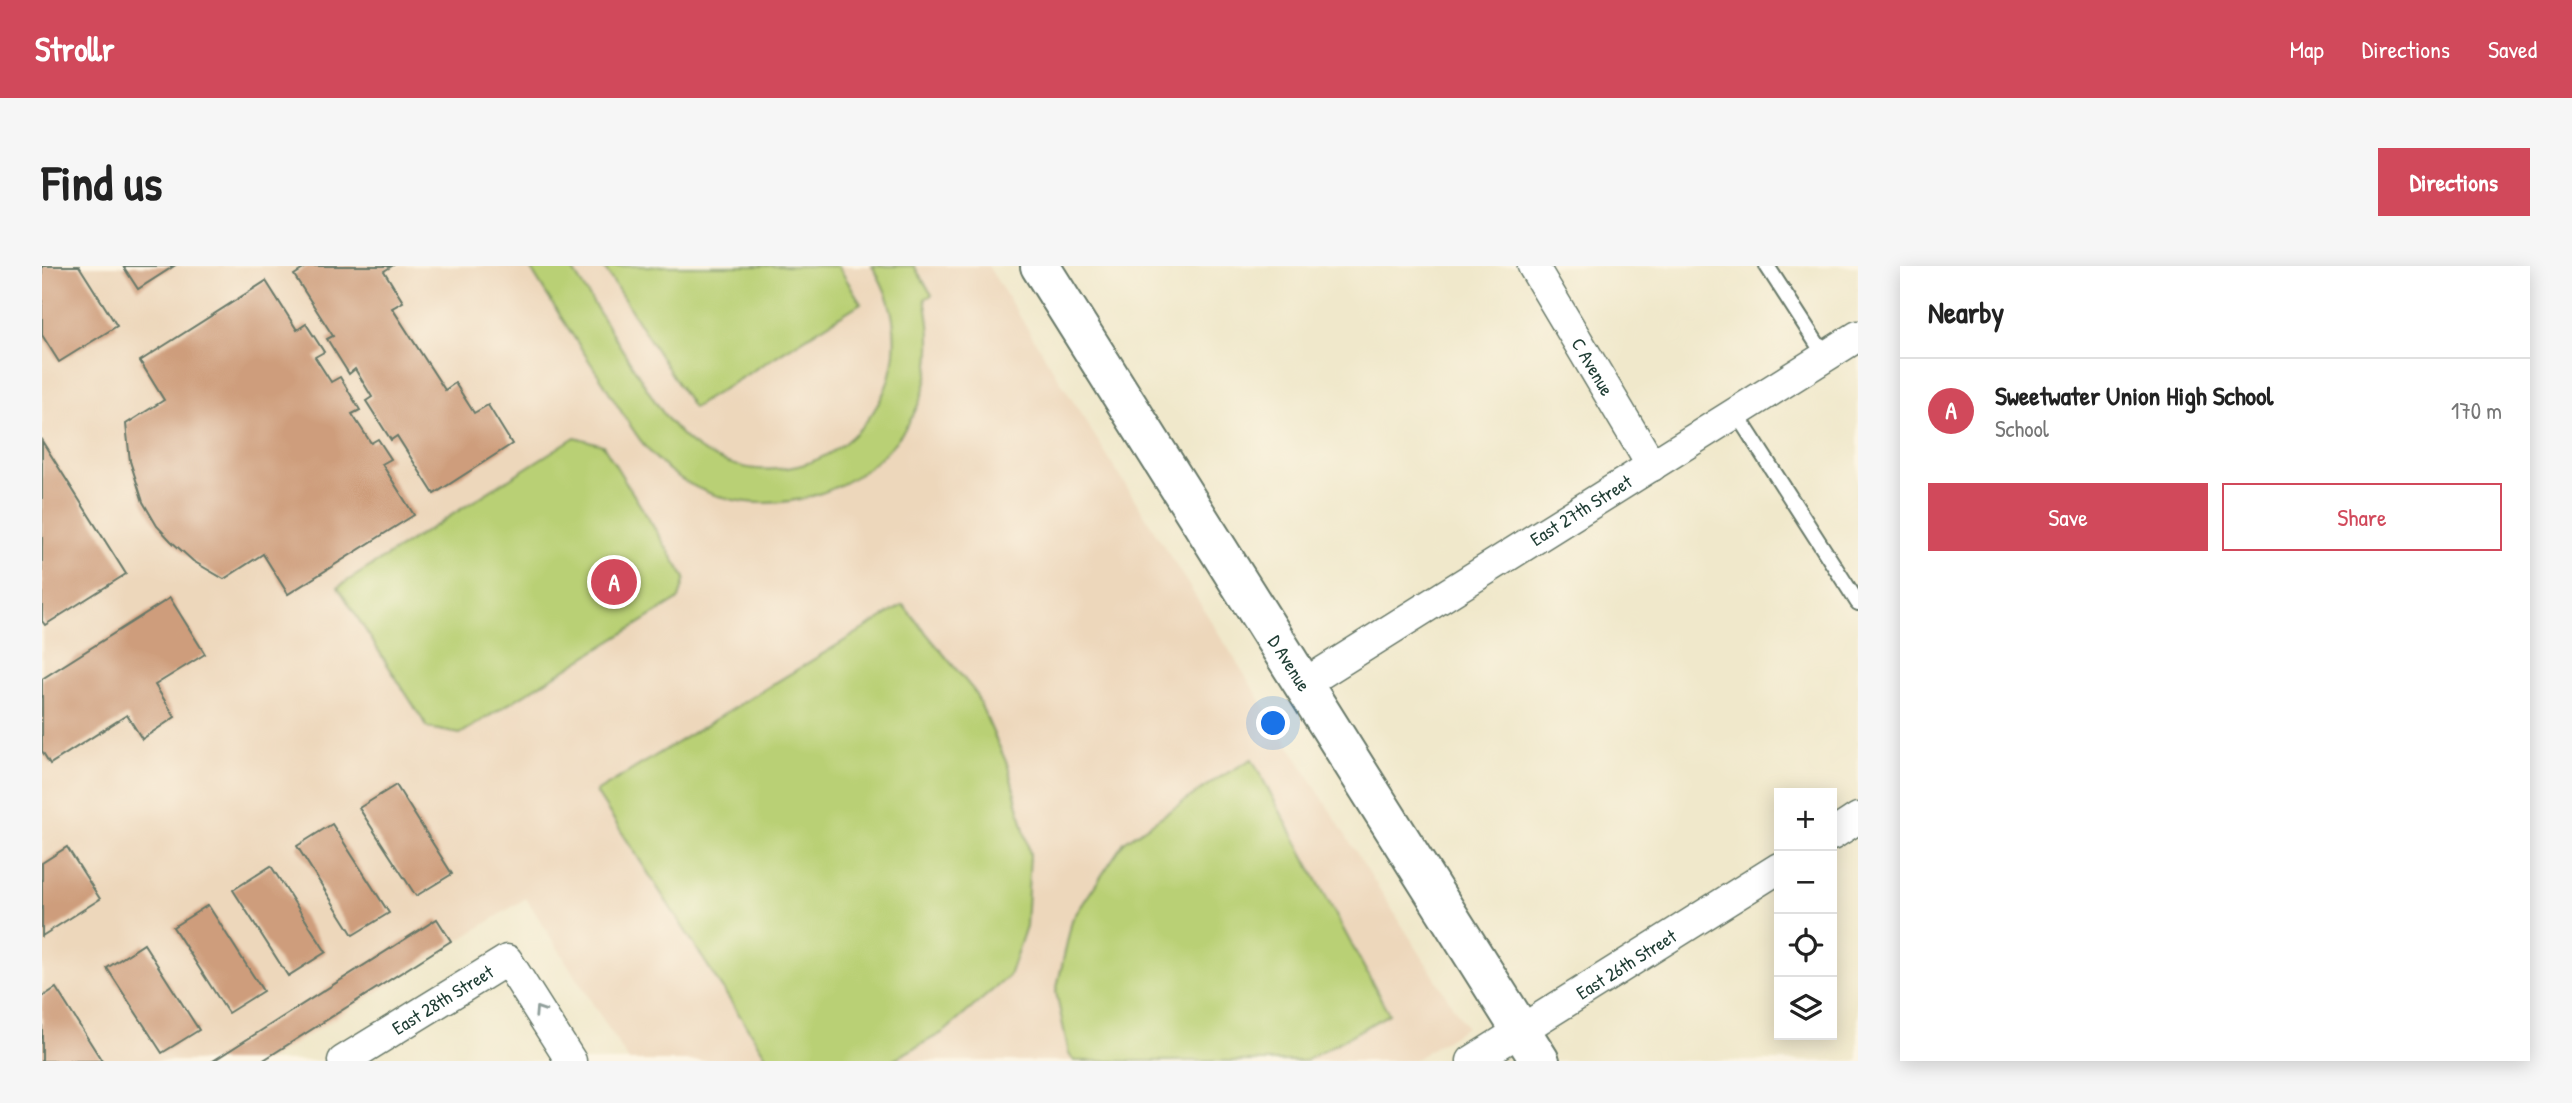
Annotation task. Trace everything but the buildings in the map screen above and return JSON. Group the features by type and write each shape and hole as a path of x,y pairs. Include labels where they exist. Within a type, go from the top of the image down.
{"street":[{"name":"D Avenue","path":"1040,266 1530,1046"},
{"name":"C Avenue","path":"1533,266 1652,466"},
{"name":"East 27th Street","path":"1304,684 1858,336"},
{"path":"1837,832 1858,818"},
{"name":"East 26th Street","path":"1472,1061 1530,1046 1774,872"},
{"name":"East 28th Street","path":"343,1061 507,960 571,1061"}],"lane":[{"path":"1767,266 1825,356"},
{"path":"1736,413 1858,603"}],"shaded area":[{"path":"42,266 988,266 1466,1027 1412,1061 629,1061 526,898 268,1061 42,1061"}],"green space":[{"path":"529,266 570,266 669,421 689,442 701,450 746,467 789,468 828,454 860,429 882,395 894,355 891,311 872,266 914,266 932,295 925,299 930,349 925,386 903,432 878,459 848,481 815,495 779,502 743,502 707,492 674,474 652,455 626,420"},
{"path":"603,266 838,266 861,303 693,408"},
{"path":"575,437 603,445 685,578 679,599 460,734 428,728 338,587"},
{"path":"903,605 975,692 1008,766 1030,854 1026,926 1009,976 944,1032 891,1061 769,1061 596,792"},
{"path":"1252,759 1389,1014 1305,1061 1074,1061 1069,1054 1056,992 1072,920 1124,842 1217,779"}],"place":[{"name":"Sweetwater Union High School","path":"614,582"}]}
